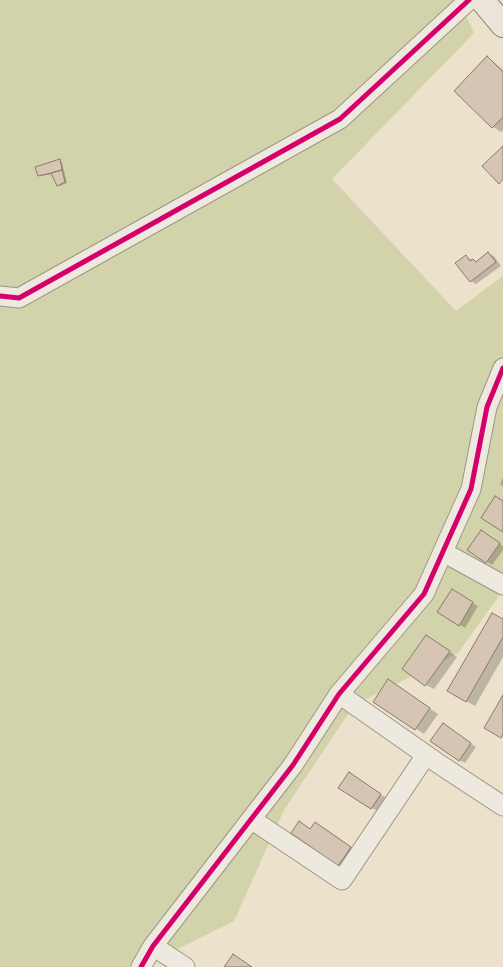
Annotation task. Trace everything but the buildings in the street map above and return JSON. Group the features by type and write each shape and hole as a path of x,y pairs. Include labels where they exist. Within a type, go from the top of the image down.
{"main road":[{"path":"482,0 503,25"}],"street":[{"path":"0,296 19,298 340,119 469,0"},
{"path":"141,967 154,946 293,765 339,694 424,594 471,489 487,407 503,368"},
{"path":"443,552 503,585"},
{"path":"339,694 503,806"},
{"path":"251,819 342,880 426,755"},
{"path":"154,946 185,967"}],"green space":[{"path":"0,0 459,0 474,33 332,179 456,311 503,276 503,590 458,653 354,705 284,810 234,921 141,967 0,967"}],"cycle path":[{"path":"0,296 19,298 340,119 469,0"},
{"path":"141,967 153,946 293,765 339,694 424,594 471,489 487,407 503,368"}]}
